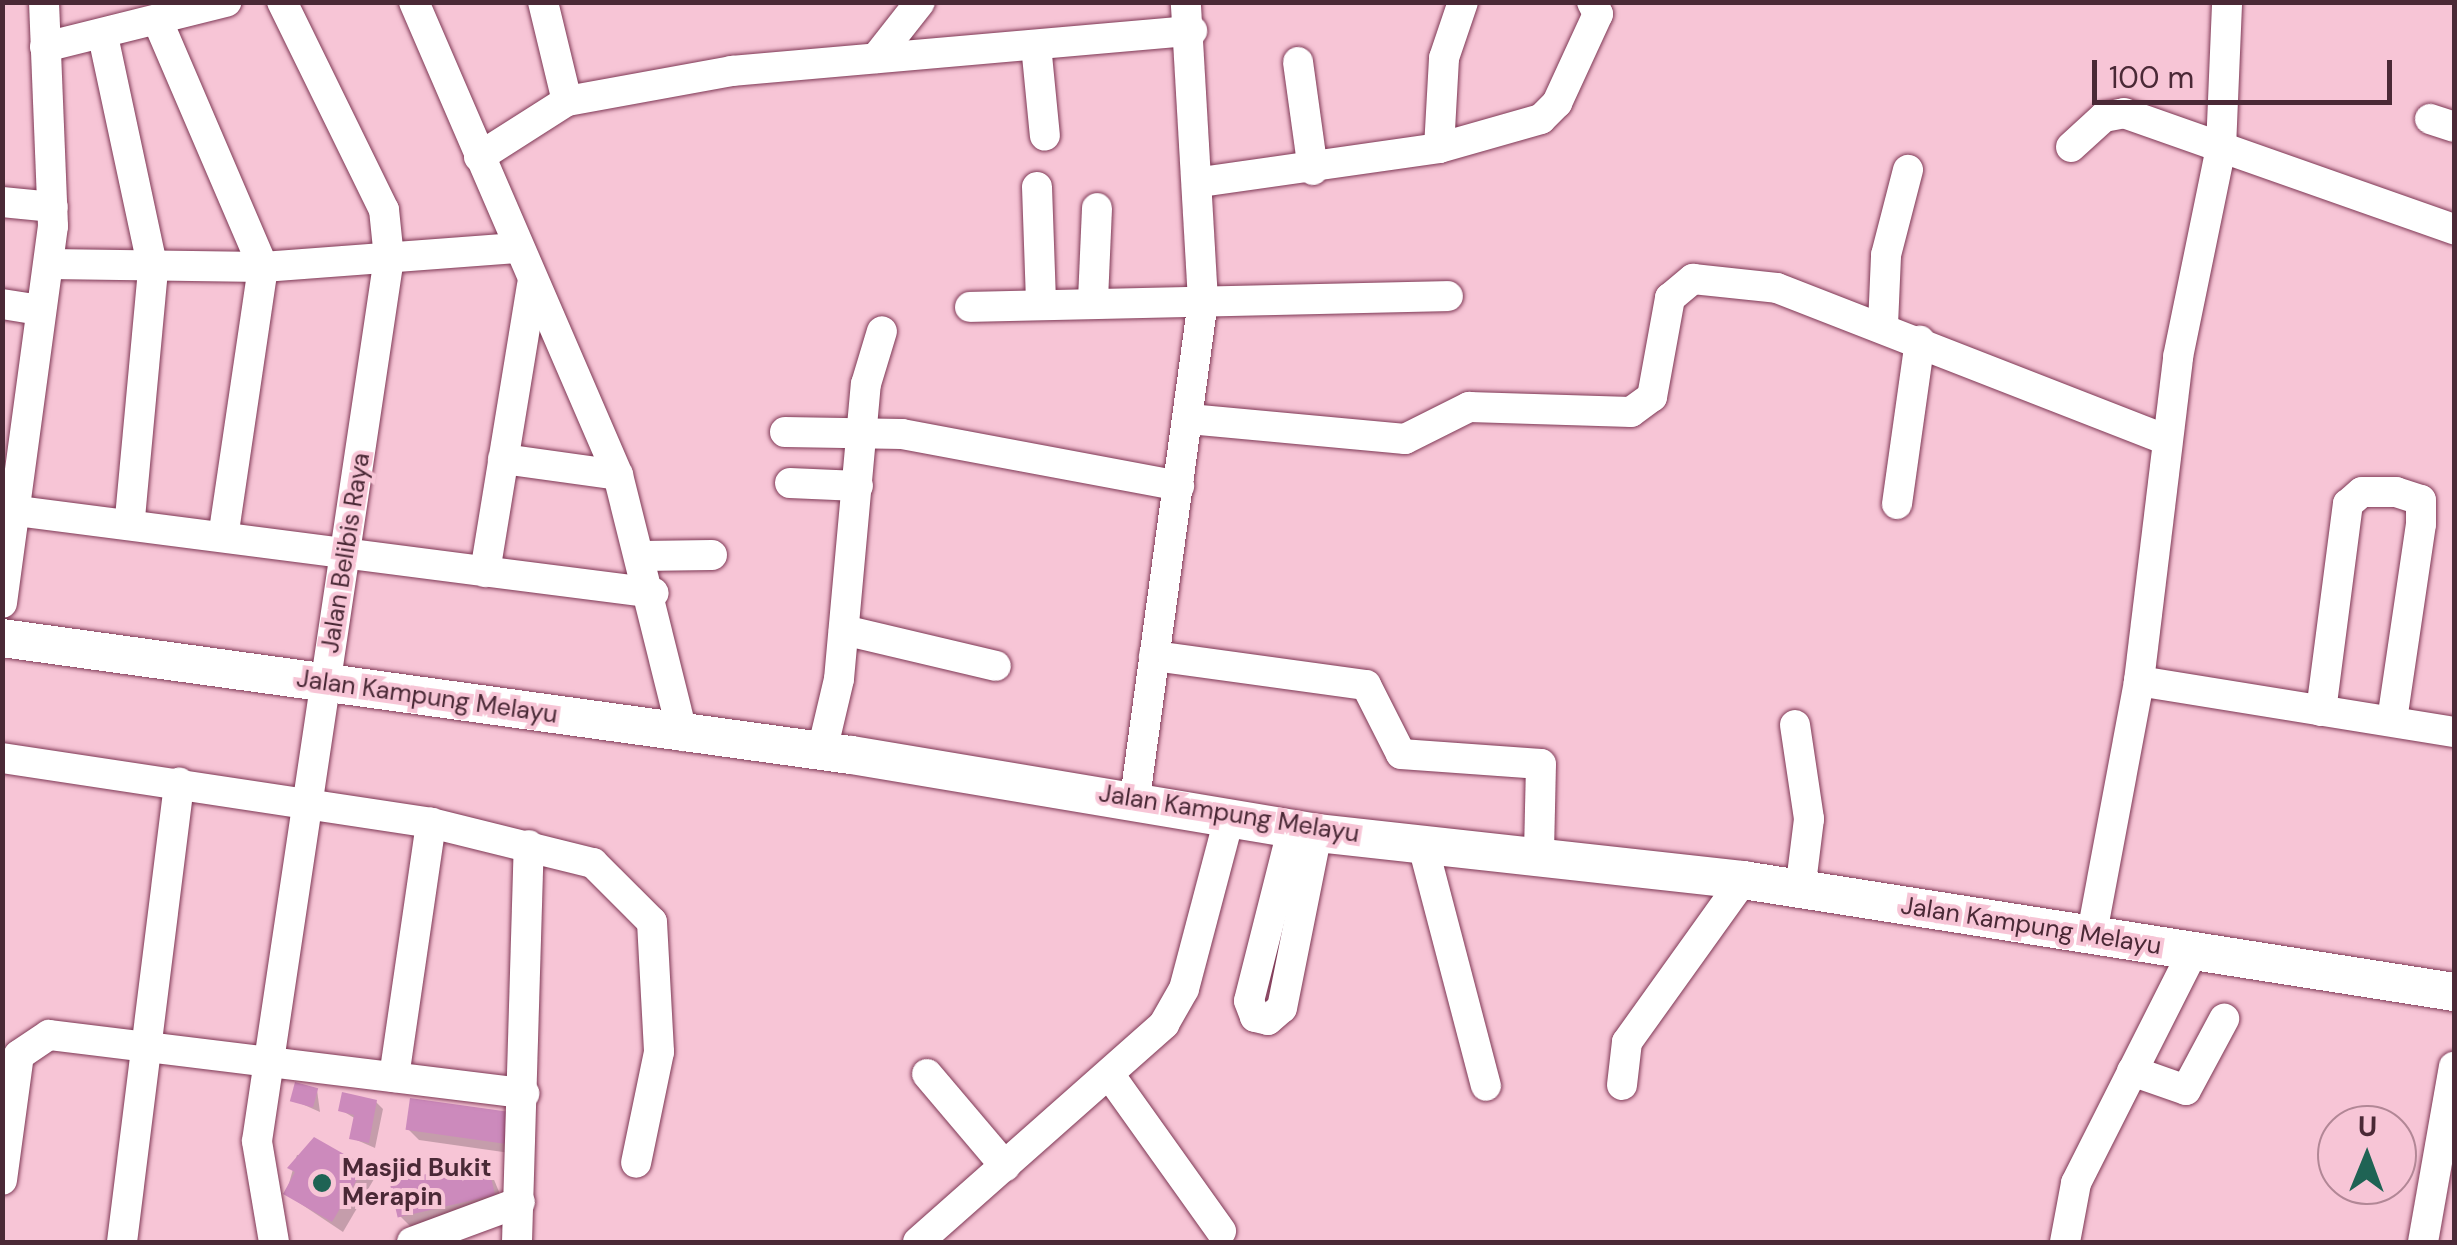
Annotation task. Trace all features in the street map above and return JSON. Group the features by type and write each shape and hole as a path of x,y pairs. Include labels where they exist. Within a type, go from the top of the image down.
{"main road":[{"name":"Jalan Kampung Melayu","path":"2,638 683,736 822,751 1135,798 1305,830 1743,880 2454,992"}],"street":[{"path":"2,603 16,404 41,310 53,207 44,2"},
{"path":"45,47 159,24 226,2"},
{"name":"Jalan Belibis Raya","path":"274,1242 258,1141 314,802 326,682 389,258 384,210 282,2"},
{"path":"414,2 532,286 618,475 654,593 683,736"},
{"path":"543,2 567,101"},
{"path":"876,58 920,2"},
{"path":"1439,148 1444,58 1463,2"},
{"path":"1201,182 1313,170 1439,148 1550,114 1598,14 1592,2"},
{"path":"2092,933 2139,681 2166,440 2221,148 2227,2"},
{"path":"479,157 567,101 732,71 1036,45 1189,17 1201,182 1203,301 1135,798"},
{"path":"159,24 263,267 224,532"},
{"path":"102,36 153,270 130,519"},
{"path":"1036,45 1045,136"},
{"path":"1298,62 1313,170"},
{"path":"2071,148 2116,113 2454,229"},
{"path":"1883,325 1886,255 1908,170"},
{"path":"1038,187 1042,303"},
{"path":"2,202 53,207"},
{"path":"1094,300 1097,208"},
{"path":"49,264 153,270 263,267 516,248"},
{"path":"1189,419 1404,439 1470,407 1631,412 1652,397 1670,298 1693,279 1777,288 1883,325 2166,440"},
{"path":"485,572 532,286"},
{"path":"970,306 1094,300 1448,296"},
{"path":"2,304 41,310"},
{"path":"822,751 844,630 866,432 866,384 882,331"},
{"path":"1897,504 1920,341"},
{"path":"786,432 866,432 1179,486"},
{"path":"503,459 618,475"},
{"path":"790,483 858,486"},
{"path":"2321,712 2348,504 2362,492 2396,492 2421,500 2421,524 2392,721"},
{"path":"10,510 130,519 654,593"},
{"path":"642,556 712,555"},
{"path":"844,630 996,666"},
{"path":"1154,656 1366,685 1402,754 1541,764 1539,855"},
{"path":"2139,681 2454,732"},
{"path":"1795,725 1810,819 1800,891"},
{"path":"2,758 314,802 432,823 583,858 652,922 659,1052 636,1164"},
{"path":"127,1234 145,1046 179,783"},
{"path":"918,1242 1164,1024 1184,989 1230,815"},
{"path":"394,1076 432,823"},
{"path":"1305,830 1282,1008 1268,1020 1255,1017 1249,1001 1305,830"},
{"path":"1422,842 1486,1086"},
{"path":"517,1242 528,844"},
{"path":"1622,1085 1627,1042 1743,880"},
{"path":"2065,1242 2076,1183 2193,952"},
{"path":"2132,1071 2186,1090 2224,1020"},
{"path":"2,1180 18,1055 30,1041 49,1035 524,1093"},
{"path":"2423,1242 2454,1066"},
{"path":"928,1074 1005,1166"},
{"path":"1108,1074 1221,1230"},
{"path":"412,1242 520,1202"}],"building":[{"path":"295,1082 318,1088 313,1108 290,1101"},
{"path":"342,1092 377,1100 369,1143 349,1139 354,1115 338,1111"},
{"path":"410,1098 511,1112 507,1144 406,1130"},
{"name":"Masjid Bukit Merapin","path":"314,1137 365,1166 332,1222 283,1194 295,1172 287,1168"},
{"path":"487,1160 495,1195 398,1218 390,1182"}],"place":[{"name":"Masjid Bukit Merapin","path":"322,1183"}]}
